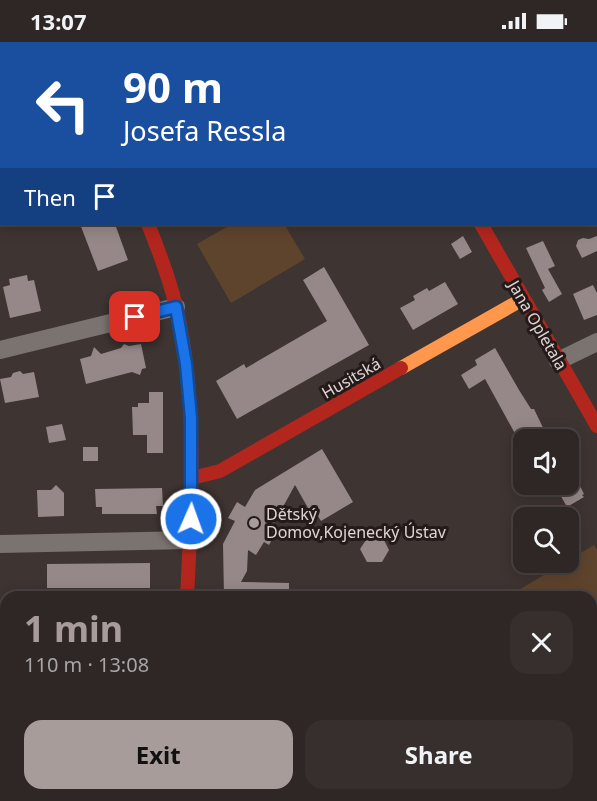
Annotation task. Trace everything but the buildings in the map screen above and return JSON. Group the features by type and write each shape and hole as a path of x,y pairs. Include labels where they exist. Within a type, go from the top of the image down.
{"street":[{"path":"148,225 176,307 186,364 191,418 192,478 187,591"},
{"name":"Jana Opletala","path":"483,225 597,426"},
{"name":"Husitská","path":"192,478 220,471 523,299"},
{"path":"0,350 176,307"},
{"path":"558,361 597,342"},
{"path":"0,544 190,540"}],"shaded area":[{"path":"230,225 285,225 305,259 231,303 197,244"},
{"path":"594,545 597,550 597,591 517,591 547,573 579,573 579,554"}],"traffic: slow":[{"path":"401,368 523,299"}],"traffic: jam":[{"path":"148,225 164,265 176,306 188,378 192,488 187,591"},
{"path":"482,225 597,426"},
{"path":"192,478 220,471 401,368"}],"place":[{"name":"Dětský Domov,Kojenecký Ústav","path":"254,523"}],"route":[{"path":"135,317 176,307 186,364 191,418 191,519"}]}
